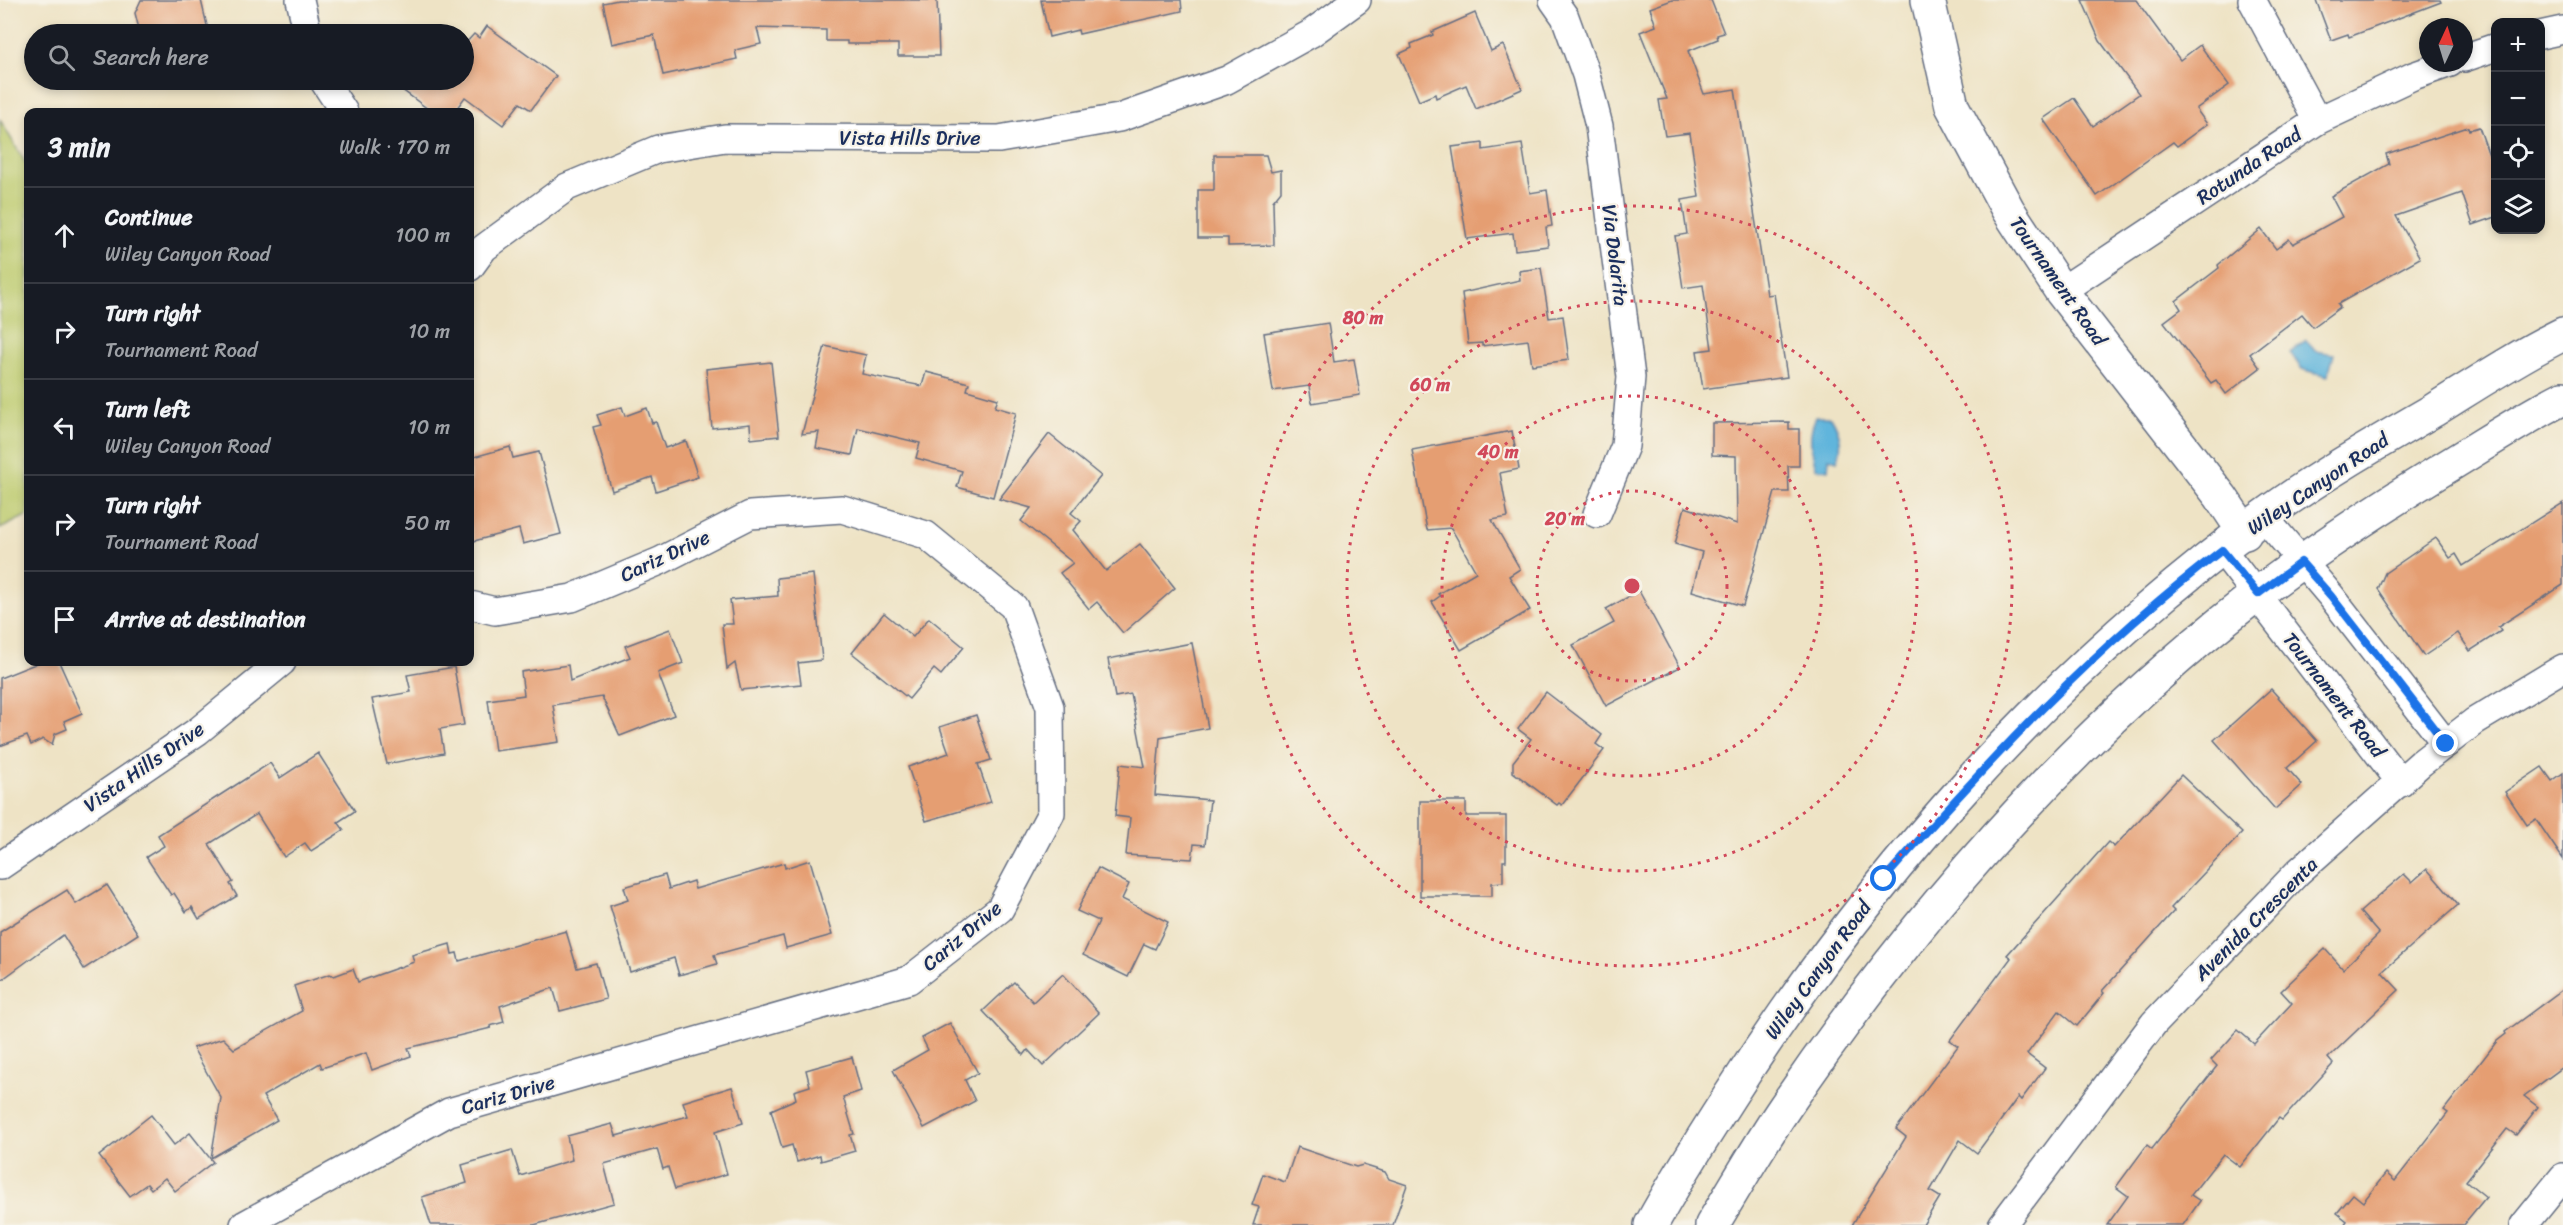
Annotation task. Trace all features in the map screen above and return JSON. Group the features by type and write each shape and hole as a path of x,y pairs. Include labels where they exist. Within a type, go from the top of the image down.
{"main road":[{"name":"Tournament Road","path":"1928,0 1952,106 2008,210 2061,291 2221,497 2243,533"},
{"name":"Wiley Canyon Road","path":"1652,1225 1673,1185 1777,1022 1884,879 1994,756 2109,642 2243,533 2393,434 2563,334"},
{"path":"1712,1225 1783,1109 1853,1011 1925,918 2027,802 2146,686 2258,594 2358,521 2563,398"}],"street":[{"path":"300,0 306,24"},
{"name":"Vista Hills Drive","path":"474,250 567,187 657,149 725,138 999,139 1119,118 1227,80 1310,34 1357,0"},
{"name":"Via Dolarita","path":"1553,0 1569,27 1586,75 1599,126 1631,377 1625,446 1597,514"},
{"path":"2252,0 2317,121"},
{"path":"2545,34 2563,30"},
{"path":"2473,55 2491,49"},
{"name":"Rotunda Road","path":"2061,291 2317,121 2424,72"},
{"path":"330,90 341,108"},
{"name":"Cariz Drive","path":"244,1225 449,1112 909,980 1000,909 1051,813 1050,707 1014,607 926,535 842,509 750,515 660,561 572,598 495,611 474,606"},
{"name":"Tournament Road","path":"2243,533 2301,562 2331,596 2446,744"},
{"name":"Tournament Road","path":"2243,533 2258,594 2401,783"},
{"name":"Vista Hills Drive","path":"0,866 198,731 277,666"},
{"name":"Avenida Crescenta","path":"2002,1225 2154,1023 2298,873 2475,721 2563,668"},
{"path":"2524,1225 2563,1177"}],"green space":[{"path":"0,120 24,160 24,517 0,529"}],"water":[{"path":"2306,340 2315,351 2334,354 2328,376 2302,369 2290,353"},
{"path":"1816,417 1831,417 1840,438 1837,461 1829,458 1828,470 1816,468 1813,455 1811,436"}],"building":[{"path":"141,0 201,0 207,24 138,24 135,13"},
{"path":"618,0 937,0 939,56 898,56 898,44 847,44 847,41 826,41 826,30 757,28 761,44 735,50 737,59 663,75 654,35 612,44 603,3"},
{"path":"1041,0 1181,0 1182,11 1079,34 1078,30 1049,37"},
{"path":"1672,0 1711,0 1724,33 1717,35 1718,39 1688,51 1704,94 1735,89 1767,295 1774,294 1787,377 1703,389 1697,351 1712,349 1703,285 1683,288 1675,236 1687,234 1682,200 1699,197 1690,133 1665,136 1659,100 1667,99 1640,32 1656,26 1650,8"},
{"path":"2082,0 2136,0 2180,60 2200,45 2229,85 2196,109 2207,124 2177,146 2173,142 2097,196 2043,119 2074,98 2093,126 2139,94 2100,41"},
{"path":"2316,0 2440,0 2441,2 2349,37 2348,34 2331,40"},
{"path":"1475,13 1491,51 1503,45 1522,89 1476,109 1466,85 1436,98 1435,94 1419,101 1399,54 1412,48 1411,44 1433,35 1432,32"},
{"path":"487,26 556,76 531,110 520,103 503,125 465,97 457,108 427,108 402,90 474,90 474,34 479,38"},
{"path":"2468,127 2469,130 2479,127 2491,161 2491,219 2473,225 2462,193 2396,216 2420,258 2338,304 2340,307 2313,327 2302,314 2250,354 2260,368 2226,394 2216,380 2211,383 2164,322 2181,309 2176,301 2219,268 2218,265 2261,229 2276,249 2289,239 2293,244 2342,217 2331,196 2389,164 2386,154"},
{"path":"1483,143 1483,150 1522,144 1530,193 1547,190 1552,226 1546,227 1548,246 1515,250 1513,233 1467,239 1452,147"},
{"path":"1214,155 1266,155 1271,172 1281,170 1281,191 1273,201 1274,245 1228,246 1228,238 1198,238 1198,190 1214,190"},
{"path":"1541,268 1549,318 1563,316 1569,360 1532,365 1528,340 1482,346 1482,343 1468,344 1462,293 1520,280 1519,271"},
{"path":"1328,323 1334,362 1354,359 1360,395 1312,403 1309,386 1273,391 1264,333"},
{"path":"825,346 866,355 862,374 922,386 926,372 969,383 967,390 998,399 995,407 1016,413 993,497 957,487 962,471 916,458 920,443 858,428 852,455 816,448 819,432 802,434"},
{"path":"771,362 779,436 751,439 750,424 712,428 706,369"},
{"path":"622,407 625,416 647,408 652,423 656,422 665,448 686,441 698,477 656,491 652,477 612,491 593,427 601,425 597,415"},
{"path":"1789,422 1789,429 1799,429 1799,466 1788,466 1789,492 1775,492 1743,606 1692,591 1702,552 1675,544 1685,507 1737,524 1736,456 1712,455 1712,423"},
{"path":"1512,431 1519,469 1500,473 1508,517 1492,520 1520,569 1509,576 1530,610 1461,650 1432,602 1440,596 1438,594 1476,572 1451,528 1427,530 1412,450"},
{"path":"1049,434 1101,476 1071,513 1081,521 1073,530 1106,571 1140,544 1175,588 1123,633 1097,602 1089,609 1060,573 1073,563 1021,521 1031,508 999,499"},
{"path":"510,447 513,458 539,452 561,534 523,544 519,529 474,541 474,457"},
{"path":"2563,503 2563,585 2498,627 2501,631 2470,651 2458,633 2424,656 2378,589 2385,573 2436,538 2450,558 2456,554 2463,566"},
{"path":"813,574 822,660 798,663 801,684 741,690 735,663 727,669 722,624 733,624 730,600 778,596 777,578"},
{"path":"1639,591 1680,667 1606,706 1573,645 1614,623 1606,609"},
{"path":"884,613 913,637 929,618 964,647 941,675 934,669 909,699 852,653"},
{"path":"670,629 683,663 658,673 674,715 620,736 602,697 553,705 559,742 495,751 488,700 524,695 521,672 568,665 570,681 630,657 625,646"},
{"path":"1192,643 1208,728 1160,737 1155,795 1210,800 1205,845 1194,844 1192,859 1126,855 1130,818 1115,816 1120,764 1145,767 1131,694 1115,697 1108,659"},
{"path":"30,666 61,666 82,713 64,721 67,729 55,734 52,745 43,739 31,745 27,736 0,746 0,678"},
{"path":"454,667 464,725 440,729 444,753 387,764 372,699 411,692 407,675"},
{"path":"2271,689 2317,741 2287,768 2302,785 2275,809 2214,740"},
{"path":"1546,692 1602,735 1596,744 1604,750 1562,805 1559,803 1557,805 1513,772 1513,762 1531,739 1518,729"},
{"path":"976,715 991,760 978,764 991,802 926,821 908,767 949,753 940,727"},
{"path":"318,753 355,811 338,822 344,830 311,851 305,843 284,857 257,814 209,844 233,882 230,884 237,896 199,919 192,907 186,912 174,893 171,895 146,857 164,846 158,835 270,763 280,778"},
{"path":"2542,767 2552,781 2563,773 2563,859 2536,819 2527,825 2505,792"},
{"path":"2181,775 2242,833 2171,908 2174,911 2102,991 2104,993 2077,1026 2059,1011 2027,1054 2045,1068 2021,1100 2018,1097 1977,1153 1960,1140 1930,1191 1940,1197 1923,1225 1852,1225 1906,1137 1896,1129 1958,1046 1950,1040 2011,958 2007,955 2108,842 2114,847"},
{"path":"1420,801 1466,801 1466,816 1506,816 1506,861 1503,861 1503,882 1492,883 1492,896 1420,896"},
{"path":"810,860 832,935 786,948 783,936 714,955 717,964 679,975 674,958 630,972 610,906 628,900 624,887 665,875 669,889 693,881 695,889 784,863 785,868"},
{"path":"1098,868 1129,884 1122,899 1168,922 1155,949 1144,944 1128,977 1083,955 1099,921 1077,911"},
{"path":"2427,869 2458,905 2382,972 2399,990 2328,1058 2333,1064 2282,1120 2279,1118 2240,1167 2223,1154 2191,1195 2200,1201 2183,1225 2107,1225 2128,1196 2116,1187 2147,1145 2152,1149 2217,1066 2211,1060 2238,1030 2254,1044 2292,1003 2281,991 2325,949 2343,969 2379,934 2360,912 2404,874 2412,882"},
{"path":"107,885 138,934 84,969 63,935 0,981 0,932 67,890 76,904"},
{"path":"566,931 577,968 596,963 606,999 560,1011 553,988 500,1006 504,1022 490,1026 491,1028 408,1048 411,1056 372,1070 366,1053 322,1068 320,1063 263,1096 277,1120 211,1158 221,1098 193,1048 223,1038 234,1049 302,1011 294,986 330,974 334,976 353,969 358,982 414,962 412,955 450,944 452,954 457,953 459,961"},
{"path":"1063,974 1099,1013 1043,1066 1028,1050 1024,1055 983,1011 1014,982 1033,1002"},
{"path":"2563,989 2563,1067 2524,1096 2538,1107 2516,1135 2507,1129 2466,1181 2486,1197 2463,1225 2344,1225 2347,1221 2337,1213 2353,1194 2363,1202 2386,1173 2395,1181 2448,1113 2444,1110 2497,1041 2506,1034 2505,1032"},
{"path":"950,1023 978,1073 965,1080 975,1101 924,1128 893,1070 928,1050 922,1038"},
{"path":"852,1057 861,1091 843,1097 854,1134 850,1135 855,1151 821,1161 820,1155 797,1162 792,1145 782,1148 771,1110 796,1099 794,1091 810,1086 806,1070"},
{"path":"732,1087 743,1123 715,1132 727,1174 675,1189 668,1167 663,1169 657,1149 604,1164 614,1203 534,1225 431,1225 422,1197 467,1183 462,1165 512,1150 520,1176 572,1160 567,1136 612,1124 616,1136 688,1116 683,1102"},
{"path":"151,1115 174,1145 190,1133 213,1162 175,1191 165,1178 151,1189 147,1184 130,1196 99,1156"},
{"path":"1297,1147 1356,1167 1363,1165 1385,1172 1389,1179 1407,1185 1393,1225 1253,1225 1259,1207 1252,1205 1263,1174 1285,1182"}],"route":[{"path":"1884,879 1994,756 2109,642 2222,550 2258,594 2301,562 2331,596 2446,744"}]}
